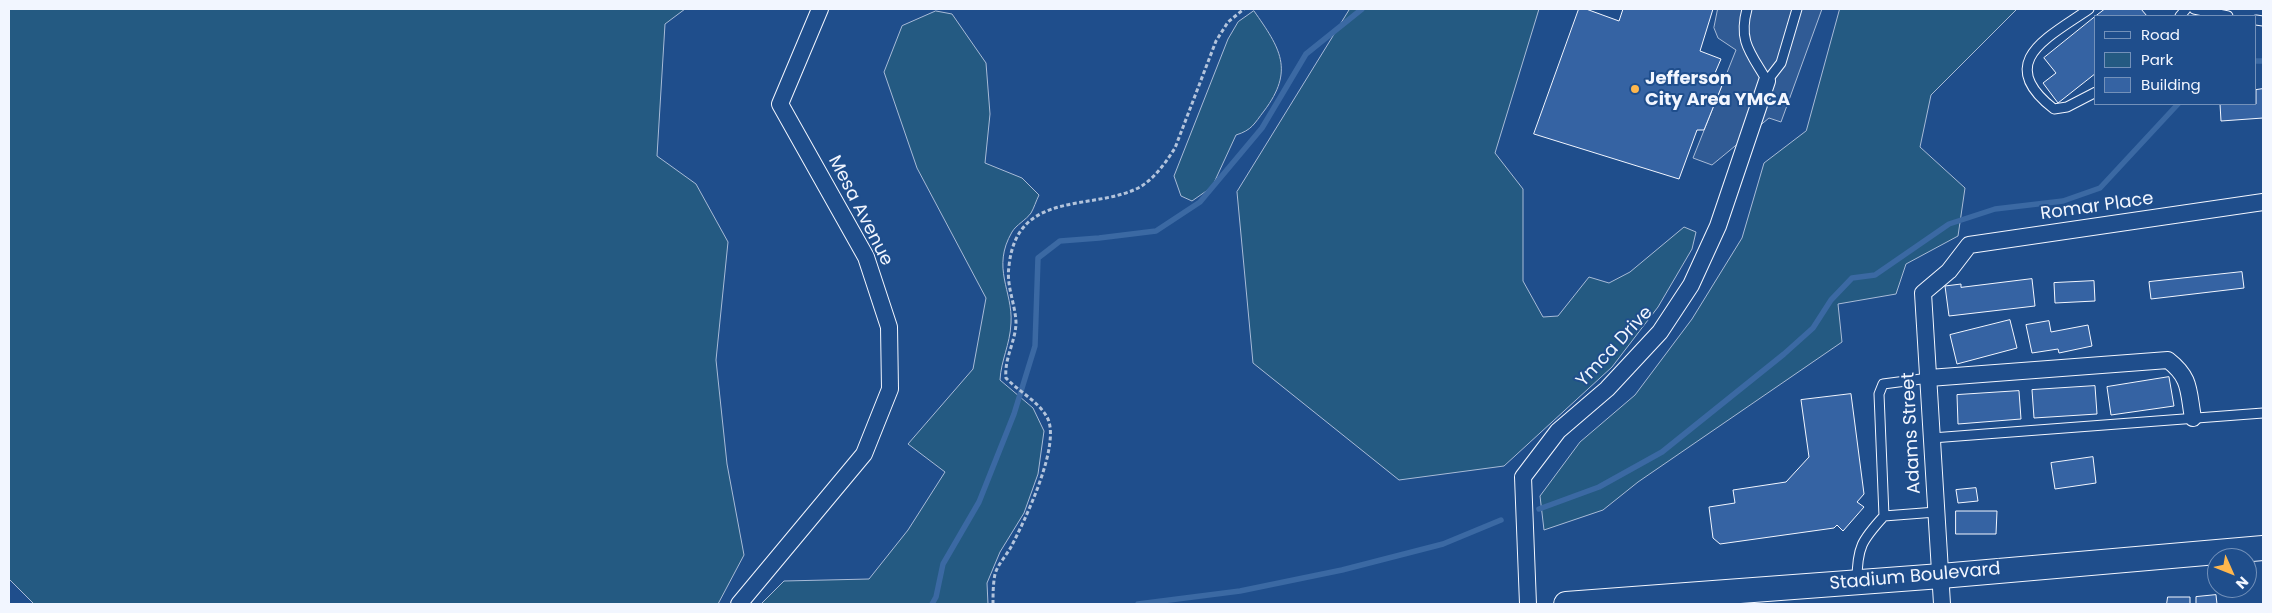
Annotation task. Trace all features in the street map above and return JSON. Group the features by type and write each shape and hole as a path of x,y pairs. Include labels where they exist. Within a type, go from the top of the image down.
{"main road":[{"name":"Stadium Boulevard","path":"1566,604 1940,576 2263,548"}],"street":[{"name":"Mesa Avenue","path":"739,604 864,454 890,389 889,327 866,256 780,104 820,9"},
{"name":"Ymca Drive","path":"1528,604 1523,477 1558,431 1607,389 1660,332 1691,285 1718,226 1767,81"},
{"name":"Romar Place","path":"1949,271 1969,246 2263,202"},
{"name":"Adams Street","path":"1942,604 1923,294 1949,271"},
{"path":"1928,378 2168,360 2181,370 2188,385 2192,418"}],"lane":[{"path":"1748,9 1742,26 1745,42 1767,81 1781,63 1797,9"},
{"path":"2089,9 2036,46 2029,57 2026,72 2034,90 2054,109 2067,107 2094,93"},
{"path":"2194,9 2223,15"},
{"path":"1884,516 1879,394 1883,384 1928,378"},
{"path":"1932,438 2263,413"},
{"path":"1857,582 1857,559 1864,538 1884,516 1936,512"}],"path":[{"path":"994,604 996,572 1028,514 1040,484 1049,447 1050,431 1048,419 1039,408 1006,378 1005,369 1016,324 1008,279 1008,267 1013,244 1019,233 1038,216 1050,209 1063,204 1128,192 1142,186 1166,164 1175,148 1216,41 1228,22 1244,9"}],"green space":[{"path":"9,9 685,9 665,24 657,156 696,184 728,242 716,360 727,464 744,555 718,604 34,604 9,579"},
{"path":"1350,9 1539,9 1495,153 1523,189 1523,281 1543,317 1558,316 1589,277 1609,283 1630,272 1684,227 1696,232 1692,249 1658,307 1612,367 1504,466 1399,480 1253,363 1237,192"},
{"path":"1840,9 2017,9 1931,95 1920,147 1965,188 1958,236 1906,264 1896,294 1838,304 1842,342 1638,482 1603,510 1544,530 1540,496 1580,442 1635,395 1692,319 1742,238 1764,163 1806,131"},
{"path":"936,11 952,14 986,63 990,114 985,163 1022,178 1039,195 1031,213 1012,232 1003,257 1004,279 1011,311 1011,323 1000,380 1033,408 1044,431 1038,474 1024,513 1000,552 987,583 988,604 761,604 784,581 869,579 908,530 945,472 908,444 973,369 986,298 917,168 884,72 902,26"},
{"path":"1254,11 1277,48 1281,71 1279,83 1274,96 1255,123 1246,131 1236,135 1212,187 1192,201 1181,196 1174,176 1228,39 1238,22"}],"shaded area":[{"path":"1718,9 1822,9 1781,122 1769,118 1712,165 1693,158 1736,50 1718,38 1714,28"}],"building":[{"name":"Jefferson City Area YMCA","path":"1579,9 1586,9 1619,21 1623,9 1713,9 1700,51 1721,59 1715,73 1725,78 1704,130 1697,130 1679,179 1534,134"},
{"path":"2105,9 2141,9 2146,15 2097,15"},
{"path":"2094,18 2094,75 2058,103 2043,83 2056,73 2044,58"},
{"path":"2263,89 2263,118 2221,121 2220,105 2257,105 2257,90"},
{"path":"2242,272 2244,288 2151,299 2149,282"},
{"path":"2032,279 2035,306 1949,316 1945,286 1961,284 1961,287"},
{"path":"2094,281 2095,301 2055,303 2054,283"},
{"path":"2010,320 2017,348 1957,364 1950,335"},
{"path":"2049,321 2051,332 2088,325 2092,346 2059,353 2058,349 2032,353 2026,325"},
{"path":"2169,377 2174,406 2111,415 2107,387"},
{"path":"2095,386 2097,414 2034,418 2032,390"},
{"path":"2019,391 2021,419 1958,424 1957,395"},
{"path":"1851,394 1864,494 1857,502 1864,507 1843,531 1837,525 1834,528 1720,544 1713,538 1709,507 1735,503 1733,490 1786,482 1809,457 1801,400"},
{"path":"2093,457 2096,483 2055,489 2051,463"},
{"path":"1976,488 1978,501 1958,503 1956,490"},
{"path":"1956,511 1997,511 1996,534 1956,534"},
{"path":"2207,596 2207,598 2216,598 2217,604 2196,604 2196,597"},
{"path":"2168,597 2190,597 2190,604 2167,604"}],"waterway":[{"path":"932,604 936,597 943,564 979,502 1014,414 1035,346 1038,258 1060,241 1156,231 1200,202 1262,128 1306,54 1362,9"},
{"path":"2257,61 2263,61"},
{"path":"1539,509 1599,487 1662,452 1784,354 1813,328 1831,300 1852,278 1875,275 1949,224 1995,209 2063,201 2100,188 2177,105"},
{"path":"1138,604 1240,591 1342,570 1443,544 1501,520"}],"place":[{"name":"Jefferson City Area YMCA","path":"1635,89"}]}
